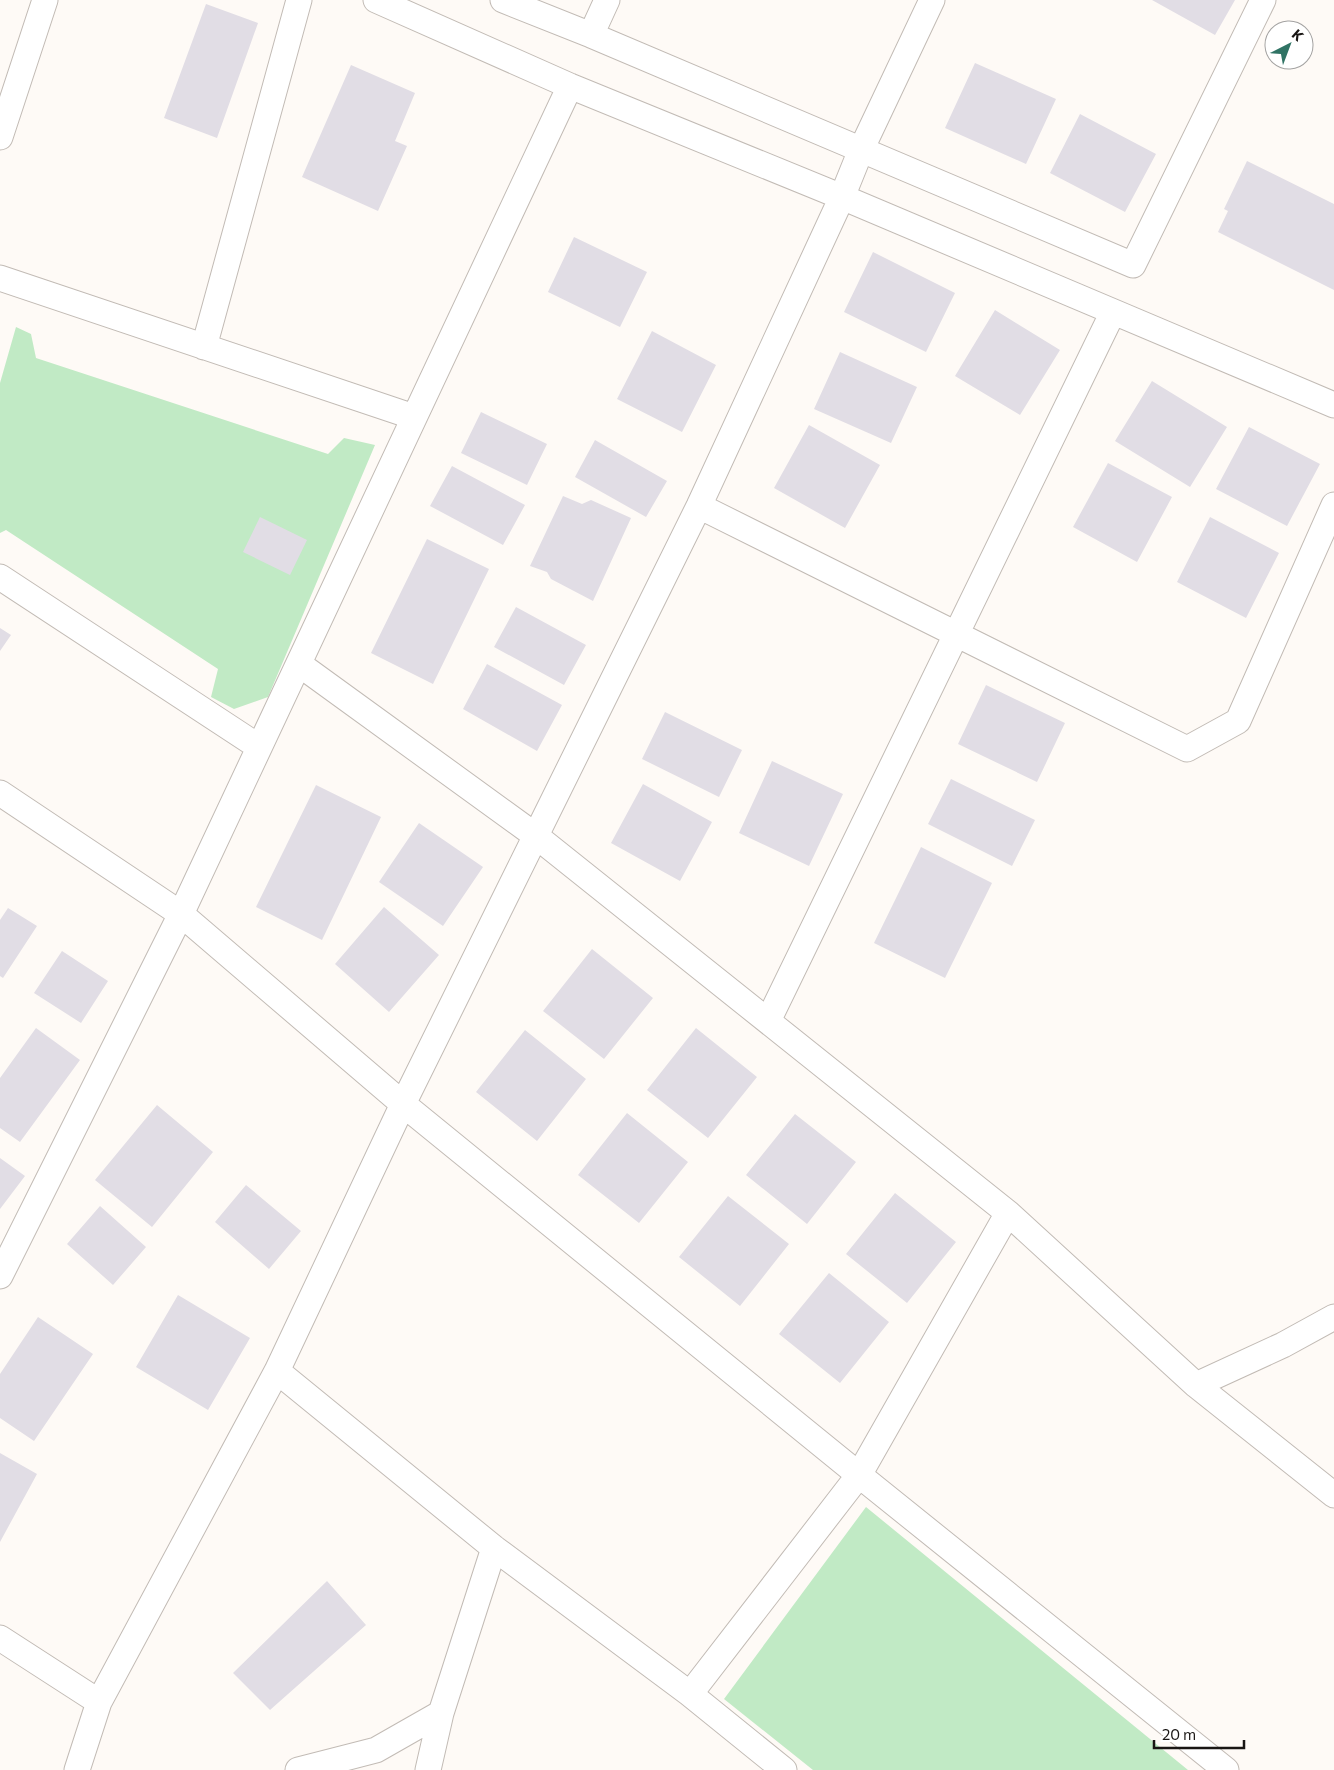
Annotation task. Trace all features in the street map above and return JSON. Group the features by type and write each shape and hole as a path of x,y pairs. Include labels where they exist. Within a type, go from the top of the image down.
{"street":[{"path":"0,137 45,0"},
{"path":"204,347 299,0"},
{"path":"376,0 570,86 842,197 1334,405"},
{"path":"503,0 591,35 1133,265 1263,0"},
{"path":"591,35 607,0"},
{"path":"77,1770 99,1702 277,1370 403,1104 699,506 842,197 861,150 932,0"},
{"path":"0,1276 181,914 570,86"},
{"path":"0,278 414,417"},
{"path":"768,1021 1113,312"},
{"path":"699,506 1187,749 1238,721 1334,505"},
{"path":"0,577 260,747"},
{"path":"299,664 536,836 1008,1213 1196,1385 1334,1495"},
{"path":"0,793 181,914 403,1104 859,1475 1226,1770"},
{"path":"690,1694 859,1475 1008,1213"},
{"path":"1196,1385 1283,1345 1334,1317"},
{"path":"277,1370 494,1548 690,1694 784,1770"},
{"path":"428,1770 440,1713 494,1548"},
{"path":"0,1638 99,1702"},
{"path":"298,1770 376,1750 440,1713"}],"green space":[{"path":"16,327 31,334 36,358 328,454 344,438 375,445 268,697 234,709 211,697 218,669 6,530 0,533 0,383"},
{"path":"866,1507 1188,1770 813,1770 724,1699"}],"building":[{"path":"1152,0 1235,0 1215,35"},
{"path":"206,4 258,23 217,138 164,118"},
{"path":"975,63 1056,99 1026,164 945,128"},
{"path":"351,65 415,93 395,141 407,146 378,211 302,177"},
{"path":"1080,114 1156,154 1125,212 1050,173"},
{"path":"1247,161 1334,204 1334,290 1218,232 1228,211 1224,209"},
{"path":"574,237 647,272 620,327 548,292"},
{"path":"873,252 955,293 926,352 844,312"},
{"path":"995,310 1060,350 1020,415 955,376"},
{"path":"652,331 716,365 682,432 617,399"},
{"path":"840,352 917,387 891,443 814,409"},
{"path":"1152,381 1227,427 1190,487 1115,441"},
{"path":"481,412 547,444 527,485 461,453"},
{"path":"809,425 880,465 845,528 774,488"},
{"path":"1249,427 1320,464 1287,526 1216,489"},
{"path":"595,440 667,481 646,517 575,477"},
{"path":"1108,463 1172,497 1137,562 1073,527"},
{"path":"452,466 525,505 503,545 430,506"},
{"path":"563,496 582,504 591,500 631,518 593,601 551,579 547,572 530,566"},
{"path":"260,517 307,540 290,575 243,552"},
{"path":"1210,517 1279,553 1246,618 1177,582"},
{"path":"427,539 489,569 433,684 371,653"},
{"path":"516,607 586,645 564,685 494,647"},
{"path":"0,628 11,635 0,651"},
{"path":"487,664 562,705 537,751 463,709"},
{"path":"986,685 1065,723 1037,782 958,744"},
{"path":"665,712 742,750 719,797 642,759"},
{"path":"772,761 843,794 809,866 739,833"},
{"path":"951,779 1035,820 1012,866 928,824"},
{"path":"643,784 712,822 680,881 611,843"},
{"path":"316,785 381,817 322,940 256,907"},
{"path":"419,823 483,867 443,926 379,882"},
{"path":"921,847 992,883 945,978 874,943"},
{"path":"384,907 439,955 389,1012 335,964"},
{"path":"8,908 37,926 3,978 0,976 0,920"},
{"path":"592,949 653,998 604,1059 543,1011"},
{"path":"62,951 108,981 81,1023 34,993"},
{"path":"36,1028 80,1060 20,1142 0,1128 0,1078"},
{"path":"696,1028 757,1077 708,1138 647,1090"},
{"path":"525,1030 586,1079 537,1141 476,1092"},
{"path":"157,1105 213,1152 152,1227 95,1180"},
{"path":"627,1113 688,1162 639,1223 578,1175"},
{"path":"795,1114 856,1162 807,1224 746,1175"},
{"path":"0,1158 25,1176 0,1209"},
{"path":"246,1185 301,1231 269,1269 215,1222"},
{"path":"895,1193 956,1242 907,1303 846,1254"},
{"path":"728,1196 789,1244 740,1306 679,1257"},
{"path":"100,1206 146,1247 113,1285 67,1244"},
{"path":"829,1273 889,1322 840,1383 779,1334"},
{"path":"178,1295 250,1338 208,1410 136,1367"},
{"path":"38,1317 93,1354 34,1441 0,1418 0,1374"},
{"path":"0,1453 37,1474 0,1542"},
{"path":"327,1581 366,1625 270,1710 233,1673"}]}
